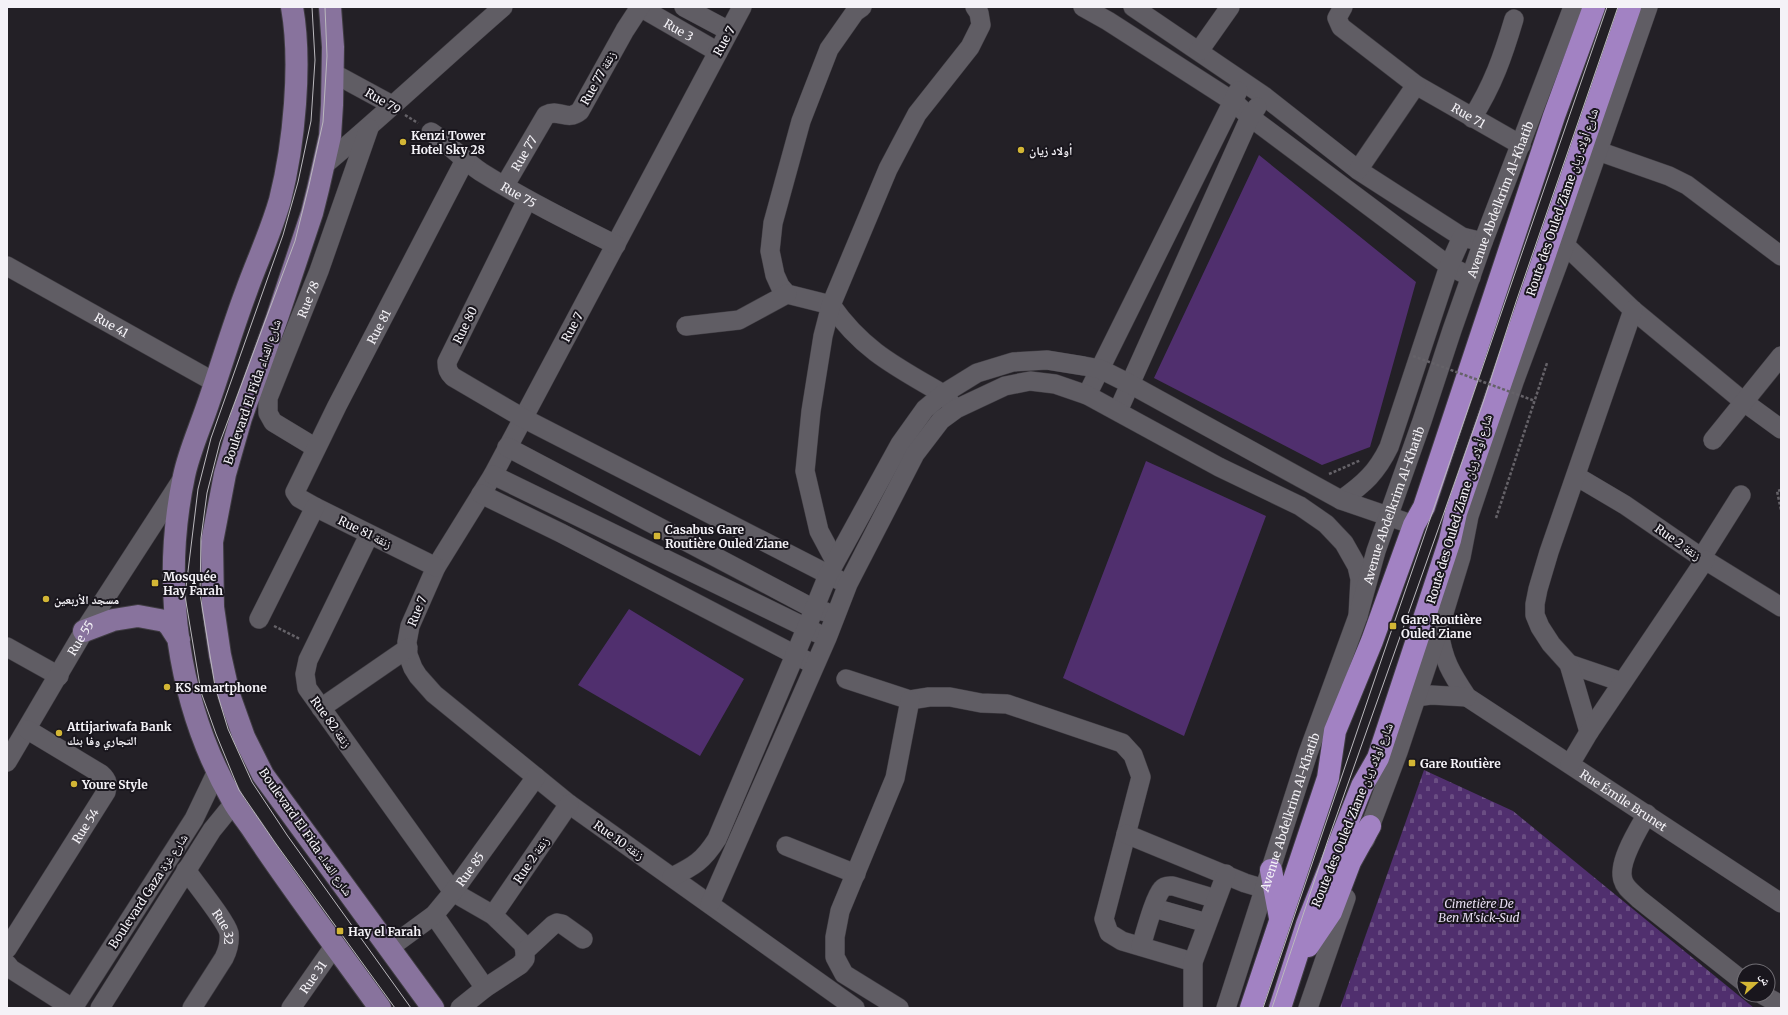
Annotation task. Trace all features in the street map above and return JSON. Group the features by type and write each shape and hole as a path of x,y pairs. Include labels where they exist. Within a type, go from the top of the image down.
{"highway":[{"path":"1251,1008 1328,778 1335,731 1372,641 1414,525 1424,507 1554,116 1594,7"},
{"name":"Route des Ouled Ziane شارع أولاد زيان","path":"1280,1008 1307,924 1362,786 1378,758 1456,548 1456,513 1506,363 1630,7"},
{"path":"1293,966 1331,912 1350,862 1370,826"},
{"path":"1268,880 1280,919"}],"main road":[{"path":"292,7 296,50 296,79 295,102 285,180 275,216 246,290 216,383 190,453 184,476 174,543 178,640 184,674 193,710 205,745 234,803 271,859 380,1008"},
{"name":"Boulevard El Fida شارع الفداء","path":"330,7 333,47 330,136 312,213 277,318 241,418 225,474 212,542 213,607 220,655 229,695 244,737 260,769 300,827 433,1008"},
{"path":"84,632 113,620 138,616 165,621 170,626 178,640"}],"street":[{"name":"Rue 78","path":"323,166 369,128 392,105 503,7"},
{"name":"Rue 3","path":"640,7 718,52"},
{"name":"Rue 77 زنقة","path":"542,121 546,114 551,112 569,116 575,115 580,111 625,30 640,7"},
{"path":"684,7 729,31"},
{"name":"Rue 7","path":"408,648 410,626 436,567 493,474 742,7"},
{"path":"862,7 855,12 829,49 801,120 773,223 770,251 775,275 780,286 787,294 831,305 860,340 882,358 943,394 956,409"},
{"path":"831,568 819,531 804,471 816,377 823,336 831,305 888,169 917,114 970,47 981,25 979,13 975,7"},
{"path":"1083,7 1108,21 1234,102 1250,117 1449,266 1471,277"},
{"path":"1133,7 1264,96 1358,170 1462,237 1483,242"},
{"path":"1199,51 1230,7"},
{"name":"Rue 71","path":"1343,7 1337,18 1341,27 1416,85 1521,145"},
{"name":"Avenue Abdelkrim Al-Khatib","path":"1226,1008 1308,753 1358,616 1376,551 1483,242 1573,7"},
{"path":"1308,1008 1370,826 1398,752 1439,629 1456,548 1469,516 1514,382 1565,246 1648,7"},
{"path":"1472,118 1497,73 1514,19"},
{"name":"Rue 79","path":"333,74 392,105"},
{"path":"1087,395 1234,102 1242,82"},
{"path":"1358,170 1416,85"},
{"path":"1118,411 1250,117 1264,96"},
{"name":"Rue 77","path":"505,185 542,121"},
{"name":"Rue 78","path":"316,448 273,422 270,418 267,406 268,398 319,271 369,128"},
{"name":"Rue 75","path":"431,132 447,143 464,160 528,200 616,245"},
{"path":"1598,151 1661,173 1687,185 1781,256"},
{"name":"Rue 81","path":"296,495 296,489 316,448 464,160"},
{"name":"Rue 80","path":"528,200 447,362 447,368 452,377 523,418 831,568 848,584"},
{"path":"312,213 337,219"},
{"path":"1341,500 1368,480 1380,466 1389,447 1449,266 1462,237"},
{"path":"1565,246 1633,310 1744,402 1781,429"},
{"name":"Rue 41","path":"7,266 216,383"},
{"path":"686,326 739,320 787,294"},
{"path":"1589,732 1569,664 1551,644 1540,627 1535,615 1535,604 1549,552 1633,310"},
{"path":"1712,440 1781,356"},
{"path":"672,877 696,865 707,854 717,839 831,568 900,444 925,409 943,394 977,373 1013,362 1047,360 1100,369 1341,500 1414,525"},
{"path":"710,904 827,638 848,584 915,454 941,420 956,409 1005,386 1030,381 1055,384 1087,395 1219,467 1300,506 1326,524 1344,543 1357,566 1360,579 1358,616"},
{"path":"507,447 814,609 836,616"},
{"path":"493,474 827,638"},
{"name":"Rue 55","path":"7,762 28,730 84,632 184,476"},
{"name":"Rue 2 زنقة","path":"1576,476 1625,505 1704,559 1781,607"},
{"path":"481,494 561,533 815,665"},
{"name":"Rue 81 زنقة","path":"296,495 315,507 369,535 436,567"},
{"path":"1570,764 1589,732 1704,559 1742,495"},
{"path":"259,619 315,507"},
{"name":"Rue 82 زنقة","path":"369,535 308,660 305,680 310,694 453,892"},
{"name":"Rue Émile Brunet","path":"1439,629 1442,650 1447,663 1467,698 1647,814 1781,903"},
{"path":"7,647 59,676"},
{"path":"321,708 408,648"},
{"name":"Rue 10 زنقة","path":"408,648 408,655 418,676 434,694 536,778 569,804 855,1008"},
{"path":"1569,664 1622,682"},
{"path":"846,679 910,700 928,697 950,697 981,704 1007,704 1122,743 1133,755 1141,777 1104,919 1109,933 1122,941 1193,962"},
{"name":"Rue Émile Brunet","path":"1416,697 1431,695 1467,698"},
{"path":"899,1008 844,974 835,957 835,937 840,911 895,778 910,700"},
{"name":"Rue 54","path":"7,949 106,792 108,785 102,774 28,730"},
{"name":"Boulevard Gaza شارع غزة","path":"73,1008 194,819 217,771"},
{"name":"Rue 85","path":"389,948 432,917 453,892 536,778"},
{"name":"Boulevard Gaza شارع غزة","path":"100,1008 212,830 234,803"},
{"name":"Rue 2 زنقة","path":"493,915 569,804"},
{"path":"1647,814 1635,835 1626,857 1622,879 1625,886 1639,899 1736,976"},
{"path":"194,819 212,830"},
{"path":"1126,834 1226,874 1268,880"},
{"path":"786,846 856,874"},
{"name":"Rue 32","path":"186,870 223,922 228,932 229,940 228,950 224,958 192,1008"},
{"path":"1193,1008 1193,962 1226,874"},
{"path":"1141,946 1161,889 1166,886 1173,886 1216,899"},
{"path":"453,892 493,915 523,944 525,951 525,959 520,966 483,989 460,1008"},
{"path":"1154,908 1207,923"},
{"path":"432,917 483,989"},
{"path":"525,951 557,923 562,924 583,939"},
{"name":"Rue 31","path":"291,1008 335,945"},
{"path":"7,964 11,969 73,1008"}],"path":[{"name":"Rue 79","path":"392,105 431,132"},
{"path":"1413,356 1535,401"},
{"path":"1496,518 1547,363"},
{"path":"1310,483 1362,460"},
{"path":"1781,490 1777,491 1781,510"},
{"path":"259,619 315,646"}],"green space":[{"path":"1259,155 1416,282 1370,447 1322,465 1154,378"},
{"path":"1146,461 1266,516 1184,736 1063,678"},
{"path":"629,609 744,679 700,756 578,685"},
{"name":"Cimetière De Ben M'sick-Sud","path":"1424,770 1513,811 1736,993 1736,1003 1748,1003 1754,1008 1340,1008"}],"tram line":[{"path":"312,7 315,60 311,121 298,182 283,235 211,438 198,489 185,596 201,692 239,790 276,844 395,1008"},
{"path":"325,7 327,56 323,122 295,241 220,442 207,493 201,538 200,594 215,686 228,729 252,782 287,835 411,1008"},
{"path":"1263,1008 1382,658 1607,7"},
{"path":"1272,1008 1328,840 1484,400 1516,302 1618,7"}],"place":[{"name":"Kenzi Tower Hotel Sky 28","path":"403,142"},
{"name":"أولاد زيان","path":"1021,150"},
{"name":"Casabus Gare Routière Ouled Ziane","path":"657,536"},
{"name":"Mosquée Hay Farah","path":"155,583"},
{"name":"مسجد الأربعين","path":"46,599"},
{"name":"Gare Routière Ouled Ziane","path":"1393,626"},
{"name":"KS smartphone","path":"167,687"},
{"name":"Attijariwafa Bank التجاري وفا بنك","path":"59,733"},
{"name":"Gare Routière","path":"1412,763"},
{"name":"Youre Style","path":"74,784"},
{"name":"Hay el Farah","path":"340,931"}]}
